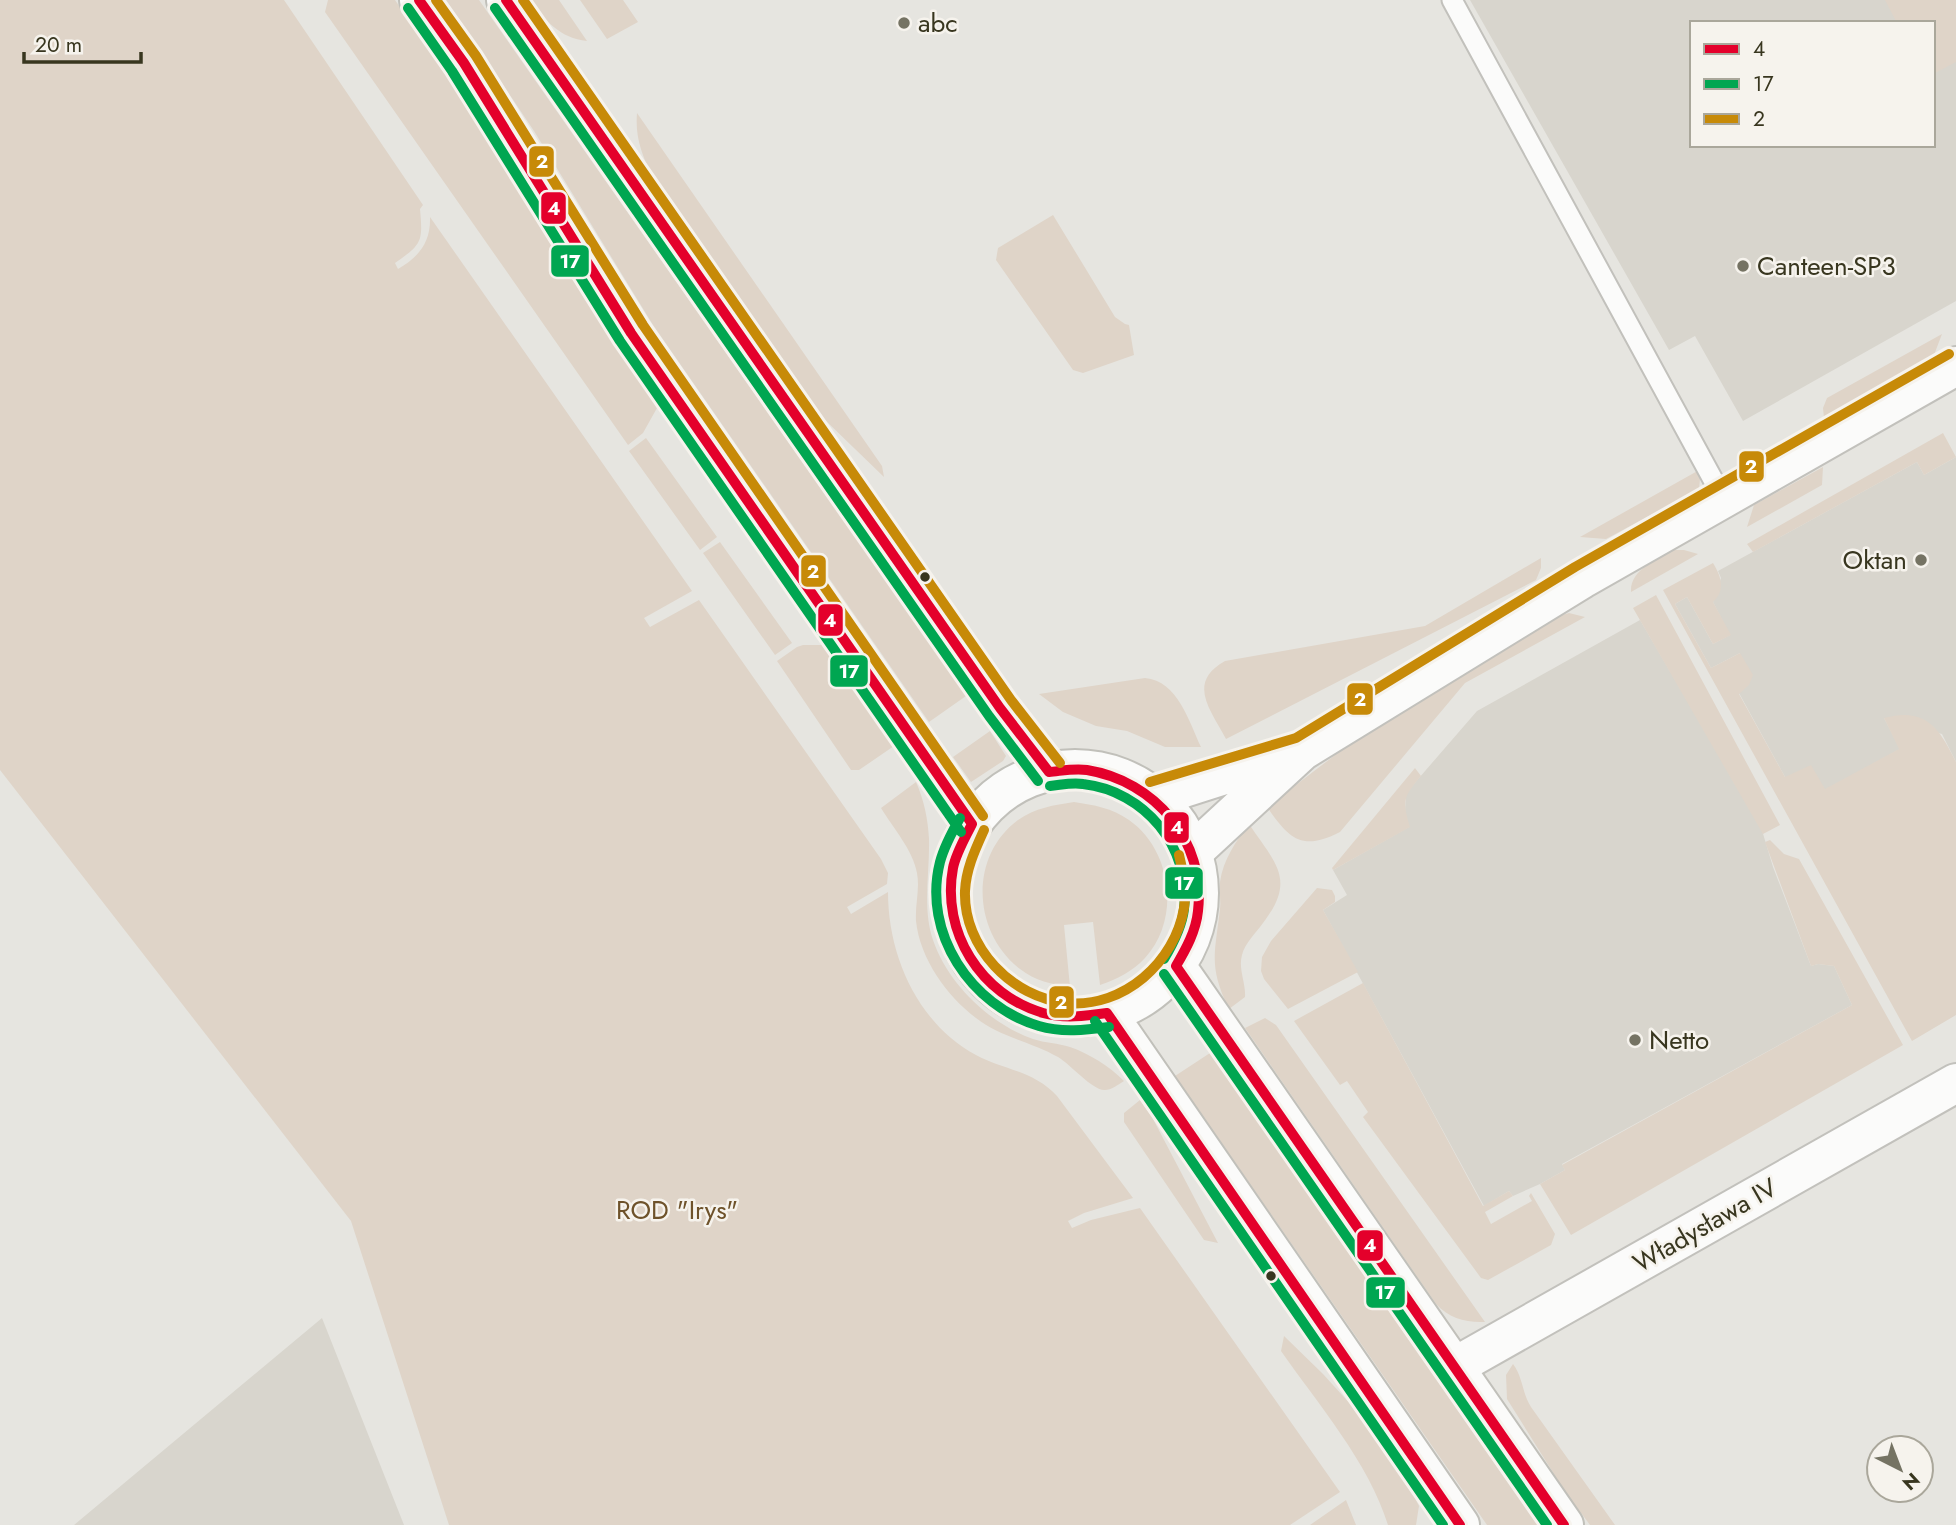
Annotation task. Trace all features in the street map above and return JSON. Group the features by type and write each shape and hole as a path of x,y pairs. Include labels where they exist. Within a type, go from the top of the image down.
{"street":[{"path":"419,0 464,63 631,333 972,824"},
{"path":"506,0 1000,708 1049,772"},
{"path":"1193,852 1302,751 1582,579 1956,366"},
{"path":"1153,796 1302,751"},
{"path":"1085,769 1121,778 1153,796 1177,821 1193,852 1199,881 1198,911 1191,940 1176,966 1149,992 1134,1003 1107,1013 1075,1017 1042,1013 1012,1000 986,979 971,961 953,918 953,869 972,824 993,800 1010,788 1049,772 1085,769"},
{"path":"1176,966 1564,1525"},
{"path":"1107,1013 1460,1525"},
{"name":"Władysława IV","path":"1454,1367 1956,1083"}],"lane":[{"path":"1452,0 1723,498"}],"shaded area":[{"path":"1470,0 1956,0 1956,301 1743,421 1695,336 1669,350"},
{"path":"1956,457 1956,762 1942,734 1884,718 1900,749 1825,790 1785,777 1739,693 1740,653 1711,668 1675,604 1687,597 1713,644 1730,635 1713,602 1721,578 1718,571 1917,462 1924,475"},
{"path":"1640,620 1761,827 1773,867 1811,966 1834,966 1852,1005 1562,1164 1565,1170 1540,1184 1513,1196 1509,1191 1484,1206 1323,910 1347,895 1333,870 1409,827 1405,811 1406,793 1477,711"},
{"path":"322,1318 404,1525 74,1525"}],"green space":[{"name":"ROD \"Irys\"","path":"0,0 284,0 423,205 420,209 421,236 416,246 395,263 398,269 422,248 428,234 430,217 692,591 644,618 650,627 699,600 881,859 888,873 887,884 847,907 851,914 888,892 889,916 901,964 923,1007 956,1042 976,1055 1039,1081 1057,1096 1133,1198 1084,1213 1068,1221 1072,1228 1091,1220 1140,1208 1340,1492 1290,1525 449,1525 351,1221 0,770"},
{"path":"328,0 395,0 450,79 586,301 657,408 643,433 628,445 325,12"},
{"path":"446,0 479,0 966,696 929,722 653,325 534,131"},
{"path":"531,0 559,0 587,41 569,36 554,27"},
{"path":"580,0 623,0 638,22 607,39"},
{"path":"1885,0 1956,0 1956,62 1935,73 1935,21 1896,21"},
{"path":"637,113 882,466 884,477 825,420 652,177 640,146"},
{"path":"1053,215 1115,317 1129,325 1134,355 1083,373 1073,370 996,260 998,248"},
{"path":"1942,334 1934,355 1824,418 1823,408 1827,398"},
{"path":"1943,433 1956,457 1924,475 1917,462 1753,552 1747,544"},
{"path":"646,438 717,537 700,550 629,451"},
{"path":"1823,467 1822,485 1747,527 1754,505"},
{"path":"1701,469 1699,489 1606,539 1580,537"},
{"path":"720,542 792,643 775,655 703,553"},
{"path":"1674,550 1698,554 1631,592 1635,577 1640,571"},
{"path":"1541,558 1541,568 1536,580 1226,739 1209,707 1204,688 1207,678 1213,669 1225,661 1425,626"},
{"path":"1713,563 1721,588 1713,602 1731,635 1713,644 1687,597 1675,604 1711,668 1740,653 1753,675 1749,685 1739,694 1785,777 1811,765 1825,789 1899,749 1884,718 1898,715 1911,715 1929,723 1937,730 1956,762 1956,1015 1912,1041 1663,590"},
{"path":"1656,595 1780,825 1763,834 1633,608"},
{"path":"1569,613 1585,617 1465,683 1340,832 1315,841 1297,839 1282,827 1267,807 1343,749 1556,617"},
{"path":"803,645 822,645 894,746 859,770 851,770 777,661"},
{"path":"1145,678 1156,681 1174,695 1187,715 1201,747 1165,747 1127,731 1096,726 1063,712 1039,694"},
{"path":"990,731 1006,756 1003,761 971,782 953,757"},
{"path":"1415,768 1421,776 1411,789 1405,805 1410,827 1333,870 1332,868"},
{"path":"916,782 927,817 927,903 930,928 949,972 972,1000 1001,1023 1033,1039 1085,1053 1106,1065 1124,1081 1107,1090 1094,1086 1058,1057 985,1025 945,988 929,963 919,935 916,921 918,879 915,864 881,808"},
{"path":"1074,802 1116,813 1144,833 1155,849 1162,867 1167,886 1167,905 1164,924 1145,958 1124,974 1100,985 1093,922 1064,925 1070,987 1032,976 1004,954 993,936 983,895 984,874 991,854 1002,836 1018,820 1031,813"},
{"path":"1249,824 1274,861 1280,883 1279,894 1273,908 1243,951 1241,965 1245,997 1229,1009 1218,981 1215,959 1220,882 1227,858"},
{"path":"1770,840 1784,854 1799,859 1903,1045 1571,1235 1540,1184 1565,1170 1562,1165 1852,1005 1834,966 1811,966 1765,842"},
{"path":"1317,888 1332,890 1335,896 1335,902 1323,910 1358,972 1288,1009 1264,979 1261,971 1262,957 1271,941"},
{"path":"1363,983 1483,1206 1509,1191 1513,1196 1485,1212 1491,1224 1532,1201 1529,1196 1531,1193 1555,1234 1551,1245 1488,1280 1481,1278 1363,1117 1368,1112 1347,1081 1340,1085 1294,1021"},
{"path":"1265,1018 1276,1025 1485,1322 1458,1319 1436,1304 1245,1028"},
{"path":"1210,1053 1537,1525 1487,1525 1175,1076"},
{"path":"1140,1100 1152,1117 1218,1243 1204,1240 1124,1122 1124,1113"},
{"path":"1284,1336 1353,1407 1415,1498 1419,1506 1416,1525 1388,1525 1356,1457 1281,1351"},
{"path":"1513,1364 1531,1407 1615,1525 1590,1525 1564,1490 1507,1399 1506,1375"},
{"path":"1346,1500 1356,1525 1310,1525"}],"transit line":[{"name":"4","path":"419,0 464,63 631,333 972,824"},
{"name":"2","path":"436,0 476,56 643,325 983,816"},
{"name":"4","path":"506,0 1000,708 1049,772"},
{"name":"2","path":"523,0 1011,700 1060,763"},
{"name":"17","path":"408,8 452,71 620,341 961,832"},
{"name":"17","path":"495,8 989,716 1038,781"},
{"name":"2","path":"1150,782 1296,738 1575,567 1949,354"},
{"name":"4","path":"1049,772 1072,769 1112,776 1154,801 1171,818 1194,861 1198,885 1198,911 1193,933 1176,966"},
{"name":"17","path":"1050,786 1083,784 1126,798 1144,810 1171,844 1180,864 1184,909 1179,929 1164,959"},
{"name":"17","path":"960,818 942,856 936,889 938,915 945,940 957,963 973,984 992,1002 1014,1016 1056,1030 1109,1027"},
{"name":"4","path":"972,824 954,862 951,892 953,915 970,958 1001,992 1043,1013 1059,1016 1107,1013"},
{"name":"2","path":"984,830 967,875 965,891 972,931 982,950 1010,980 1047,999 1067,1003 1088,1003 1108,998 1144,978 1158,963 1179,928 1184,908 1185,888 1179,855"},
{"name":"4","path":"1176,966 1564,1525"},
{"name":"17","path":"1164,974 1547,1525"},
{"name":"4","path":"1107,1013 1460,1525"},
{"name":"17","path":"1095,1021 1443,1525"}],"place":[{"name":"abc","path":"904,23"},
{"name":"Canteen-SP3","path":"1743,266"},
{"name":"Oktan","path":"1921,560"},
{"name":"Netto","path":"1635,1040"}]}
